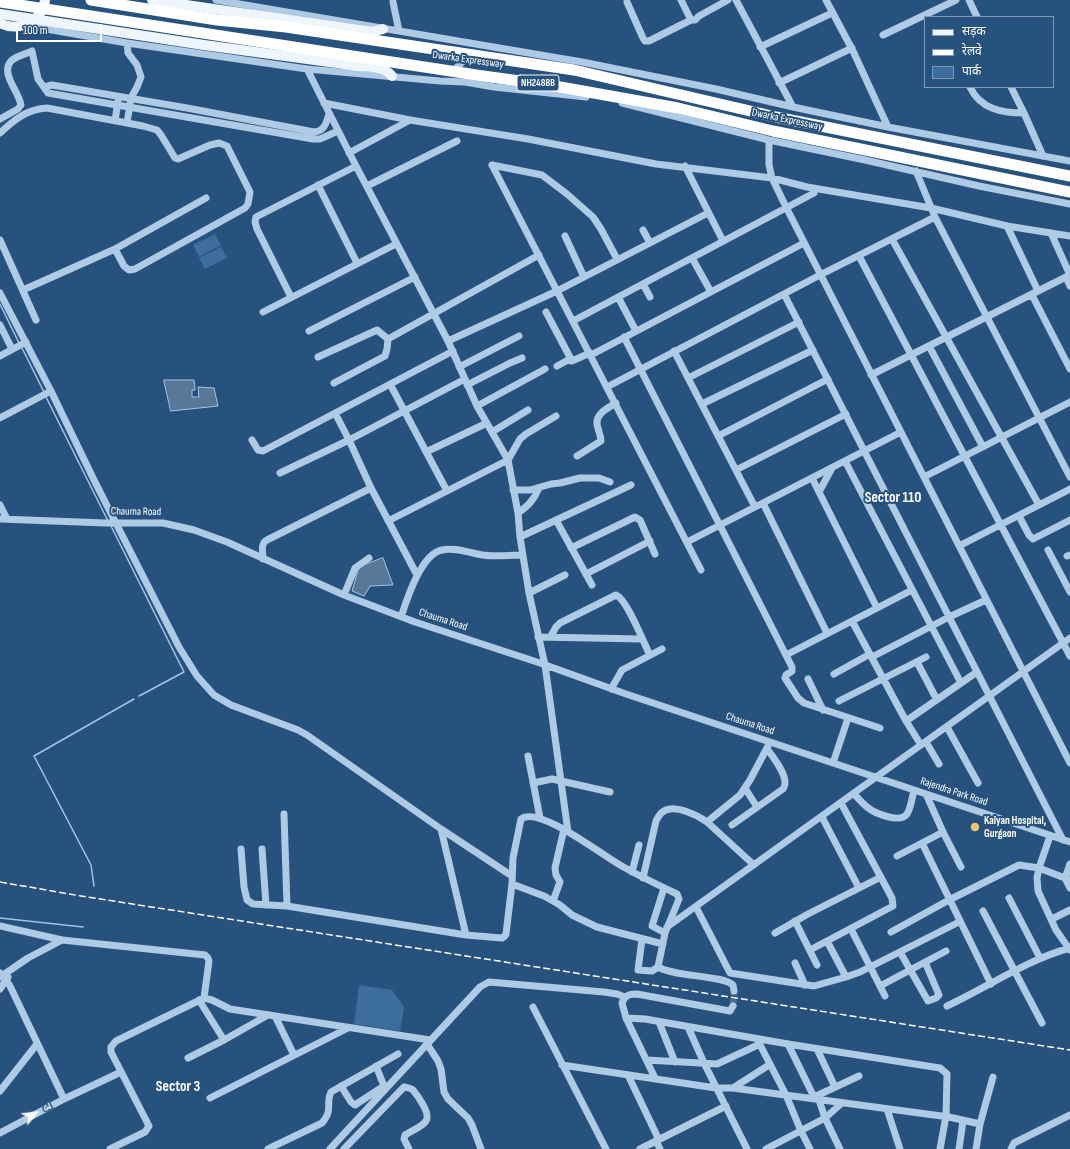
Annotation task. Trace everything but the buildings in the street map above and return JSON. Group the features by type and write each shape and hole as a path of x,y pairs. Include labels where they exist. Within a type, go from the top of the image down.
{"highway":[{"name":"Dwarka Expressway","path":"91,0 218,20 286,27 574,70 776,117 1070,176"},
{"name":"Dwarka Expressway","path":"0,2 549,85 678,108 773,131 1070,192"}],"main road":[{"path":"0,23 13,27 33,21 40,13 45,0"},
{"path":"152,0 372,32 383,29"},
{"path":"0,14 204,45 383,69 392,76"}],"street":[{"path":"216,0 582,62 716,89 888,127 1070,161"},
{"path":"681,0 691,20"},
{"path":"627,2 640,33 645,41 649,41 691,20 695,20 699,16 728,0"},
{"path":"736,0 793,107"},
{"path":"826,0 852,48 888,127"},
{"path":"882,35 956,0"},
{"path":"968,0 976,16"},
{"path":"393,2 399,32"},
{"path":"760,46 832,13"},
{"path":"23,25 127,43 307,69 465,82 494,87 568,94 623,103 769,140 979,186 1070,204"},
{"path":"127,43 128,53 137,65 141,77 131,98 127,123"},
{"path":"443,81 481,45"},
{"path":"779,83 852,48"},
{"path":"0,118 18,109 21,105 7,74 7,69 11,60 32,51 38,79 48,93 313,139 327,137 338,131"},
{"path":"307,69 396,244 448,341 477,406 508,460 518,513 522,555 545,665 562,781 566,830 555,868 556,875 560,882 553,901"},
{"path":"44,87 52,85 131,98 314,132 323,128 329,114"},
{"path":"971,88 977,100 988,107 1012,113 1024,113"},
{"path":"1012,88 1043,156"},
{"path":"115,121 118,96"},
{"path":"324,103 656,164 685,166 772,178 807,187 931,208 1007,226 1070,236"},
{"path":"0,133 19,117 35,110 47,108 157,130 175,158 178,159 210,145 219,143 227,146 250,192 248,204 245,208 135,269 129,270 124,266 115,249"},
{"path":"349,153 410,120"},
{"path":"323,128 327,137"},
{"path":"769,140 769,165 772,178 786,207 1070,763"},
{"path":"367,186 457,141"},
{"path":"618,259 601,229 592,217 567,194 542,175 492,165 702,570"},
{"path":"291,297 257,229 255,222 256,217 356,166"},
{"path":"685,166 723,241"},
{"path":"916,171 935,217 1070,477"},
{"path":"318,185 357,264"},
{"path":"573,321 814,193"},
{"path":"23,290 115,249 206,198"},
{"path":"448,341 557,291 708,213"},
{"path":"607,386 935,217"},
{"path":"1007,226 1035,293 1070,369"},
{"path":"643,230 650,243"},
{"path":"1051,233 1069,276 1070,286"},
{"path":"564,236 584,277"},
{"path":"892,239 1038,505"},
{"path":"0,240 36,320"},
{"path":"557,366 570,359 572,361 590,354 804,243"},
{"path":"264,312 396,244"},
{"path":"388,339 539,255"},
{"path":"859,256 1070,656"},
{"path":"692,258 710,292"},
{"path":"872,375 1069,276"},
{"path":"309,331 415,277"},
{"path":"643,284 650,297"},
{"path":"0,293 51,391 111,523 197,676 214,695 231,705 298,730 307,735 512,880 560,905 572,915 597,927 663,944"},
{"path":"784,294 949,617 1066,841"},
{"path":"618,297 636,331"},
{"path":"0,310 7,307"},
{"path":"546,312 570,359"},
{"path":"688,378 799,322"},
{"path":"0,325 12,349"},
{"path":"318,357 377,330 388,339"},
{"path":"459,367 519,336"},
{"path":"624,337 786,655 792,669 785,678 794,693 804,703 880,728"},
{"path":"334,383 385,356 388,349 388,339"},
{"path":"0,356 26,342"},
{"path":"929,346 982,447"},
{"path":"702,404 813,350"},
{"path":"252,440 258,450 263,451 453,351"},
{"path":"674,351 755,507"},
{"path":"280,473 349,440 404,410 522,358"},
{"path":"477,406 545,369"},
{"path":"718,436 828,379"},
{"path":"390,384 447,491"},
{"path":"0,418 51,391"},
{"path":"924,477 1070,402"},
{"path":"577,456 601,441 601,435 597,427 598,417 601,412 616,404"},
{"path":"492,432 528,410"},
{"path":"335,413 371,488 417,575"},
{"path":"736,470 846,414"},
{"path":"388,521 508,460 520,439 556,416"},
{"path":"426,452 487,423"},
{"path":"687,542 901,432"},
{"path":"845,461 960,684"},
{"path":"819,492 832,468"},
{"path":"513,490 530,490 580,478 600,478 610,482"},
{"path":"812,478 877,608"},
{"path":"520,537 631,485"},
{"path":"264,559 263,542 371,488"},
{"path":"518,513 531,503 536,497 539,488"},
{"path":"959,546 1070,489"},
{"path":"763,503 827,634"},
{"path":"0,505 4,519"},
{"path":"571,548 636,516 640,520 655,554"},
{"path":"1019,516 1029,535 1033,539 1070,520"},
{"name":"Chauma Road","path":"4,519 111,523 163,523 194,530 228,542 344,595 400,617 545,665 769,746 833,763 876,778"},
{"path":"556,520 592,585"},
{"path":"586,574 650,541"},
{"path":"400,617 417,575 432,557 441,550 454,550 483,555 522,555"},
{"path":"1048,550 1070,592"},
{"path":"344,595 355,568 369,558"},
{"path":"529,593 565,575"},
{"path":"786,655 912,590"},
{"path":"551,636 556,626 560,623 616,595 621,598 636,624 650,656"},
{"path":"834,674 986,600"},
{"path":"852,621 906,721 939,764"},
{"path":"538,637 551,636 642,639"},
{"path":"666,930 1070,638"},
{"path":"611,689 622,670 662,649"},
{"path":"825,711 926,657"},
{"path":"917,662 937,700"},
{"path":"906,721 978,672"},
{"path":"808,678 825,711"},
{"path":"833,763 848,718"},
{"path":"947,727 978,783"},
{"path":"707,822 736,799 745,788 769,746"},
{"path":"732,825 786,786 786,781 769,746"},
{"path":"528,756 540,818"},
{"name":"Rajendra Park Road","path":"876,778 1066,841"},
{"path":"533,783 549,779 610,792"},
{"path":"745,788 757,807"},
{"path":"854,794 866,807 874,812 895,818 901,818 906,815 909,809 914,790"},
{"path":"926,794 961,867"},
{"path":"810,950 893,906 892,898 841,803"},
{"path":"643,878 656,821 659,815 670,809 685,811 699,816 754,865"},
{"path":"284,814 288,906"},
{"path":"241,849 246,900 252,904 288,906 466,935 502,938 505,936 512,880 513,858 521,819 529,816 540,818 566,830 632,872 678,894 679,899 666,930 658,967 652,971 638,970 642,939"},
{"path":"822,816 859,888"},
{"path":"441,829 466,935"},
{"path":"897,856 943,832"},
{"path":"948,1006 1040,958 1070,949 1061,937 1038,891 1039,868 1050,836"},
{"path":"922,843 948,900 990,984"},
{"path":"632,872 639,845"},
{"path":"262,849 266,905"},
{"path":"1070,864 1067,879 1070,888"},
{"path":"891,932 948,900 1019,865 1039,868 1067,879"},
{"path":"775,933 795,921 881,877"},
{"path":"664,888 652,926 666,930"},
{"path":"1009,898 1040,958"},
{"path":"696,907 730,973 805,985 818,985 846,977 959,922"},
{"path":"1052,919 1070,910"},
{"path":"983,911 1042,1023"},
{"path":"795,921 817,965"},
{"path":"0,926 62,940 205,955 209,962 201,999 224,1040"},
{"path":"851,929 885,996"},
{"path":"0,989 2,976 28,958 62,940"},
{"path":"827,941 846,977"},
{"path":"880,986 946,951"},
{"path":"900,952 928,1001 939,995 925,962"},
{"path":"795,963 805,985"},
{"path":"658,967 686,974 726,981 732,985 734,991"},
{"path":"2,976 64,1099"},
{"path":"330,1149 480,987 489,982 604,992 625,997"},
{"path":"655,1078 626,1018 622,1003 625,997 630,994 636,994 730,1011 733,1006"},
{"path":"110,1149 145,1132 149,1126 111,1052 111,1047 116,1042 201,999 212,1000 230,1009 428,1042"},
{"path":"533,1008 606,1149"},
{"path":"188,1058 272,1015"},
{"path":"272,1015 294,1055"},
{"path":"626,1018 645,1019 758,1042 788,1044 940,1068 947,1074 946,1116 940,1149"},
{"path":"659,1022 675,1062"},
{"path":"688,1027 716,1088 747,1149"},
{"path":"210,1098 348,1028"},
{"path":"428,1042 440,1065 444,1092 448,1099 468,1118 472,1124 481,1149"},
{"path":"647,1060 716,1064 758,1042"},
{"path":"758,1042 786,1095 810,1149"},
{"path":"0,1091 37,1044"},
{"path":"788,1044 817,1098 840,1149"},
{"path":"816,1048 835,1087"},
{"path":"268,1149 322,1122 328,1116 329,1096 331,1092 398,1054"},
{"path":"562,1065 716,1088 733,1088 817,1098 887,1109 946,1116 980,1124"},
{"path":"733,1088 769,1065"},
{"path":"342,1086 351,1102 355,1104 358,1103 384,1086 376,1066"},
{"path":"0,1133 64,1099 121,1072"},
{"path":"628,1075 660,1149"},
{"path":"817,1098 835,1087 859,1076"},
{"path":"976,1149 980,1124 993,1077"},
{"path":"344,1149 404,1087 413,1090 428,1115 427,1120 424,1123 405,1135 404,1139 409,1149"},
{"path":"766,1149 825,1118 842,1102"},
{"path":"640,1149 726,1106"},
{"path":"887,1109 900,1149"},
{"path":"1011,1149 1014,1143 1070,1115"},
{"path":"958,1149 963,1121"}],"green space":[{"path":"215,234 221,245 199,257 193,245"},
{"path":"221,247 227,258 205,269 199,258"},
{"path":"359,985 392,990 404,1007 400,1031 354,1024"}],"shaded area":[{"path":"164,380 194,380 195,390 192,390 192,397 199,397 198,387 214,388 218,406 171,411"},
{"path":"383,558 393,585 370,586 364,596 352,591 359,567"}],"waterway":[{"path":"0,304 19,343"},
{"path":"22,348 44,392"},
{"path":"46,397 108,521"},
{"path":"111,526 184,672 139,696"},
{"path":"94,886 91,865 34,756 134,699"},
{"path":"0,918 83,927"}],"tunnel":[{"path":"733,1006 734,991"}],"railway":[{"path":"0,882 81,896 1070,1050"}],"place":[{"name":"Kalyan Hospital, Gurgaon","path":"975,827"}],"district":[{"name":"Sector 110","path":"893,498"},
{"name":"Sector 3","path":"178,1087"}]}
